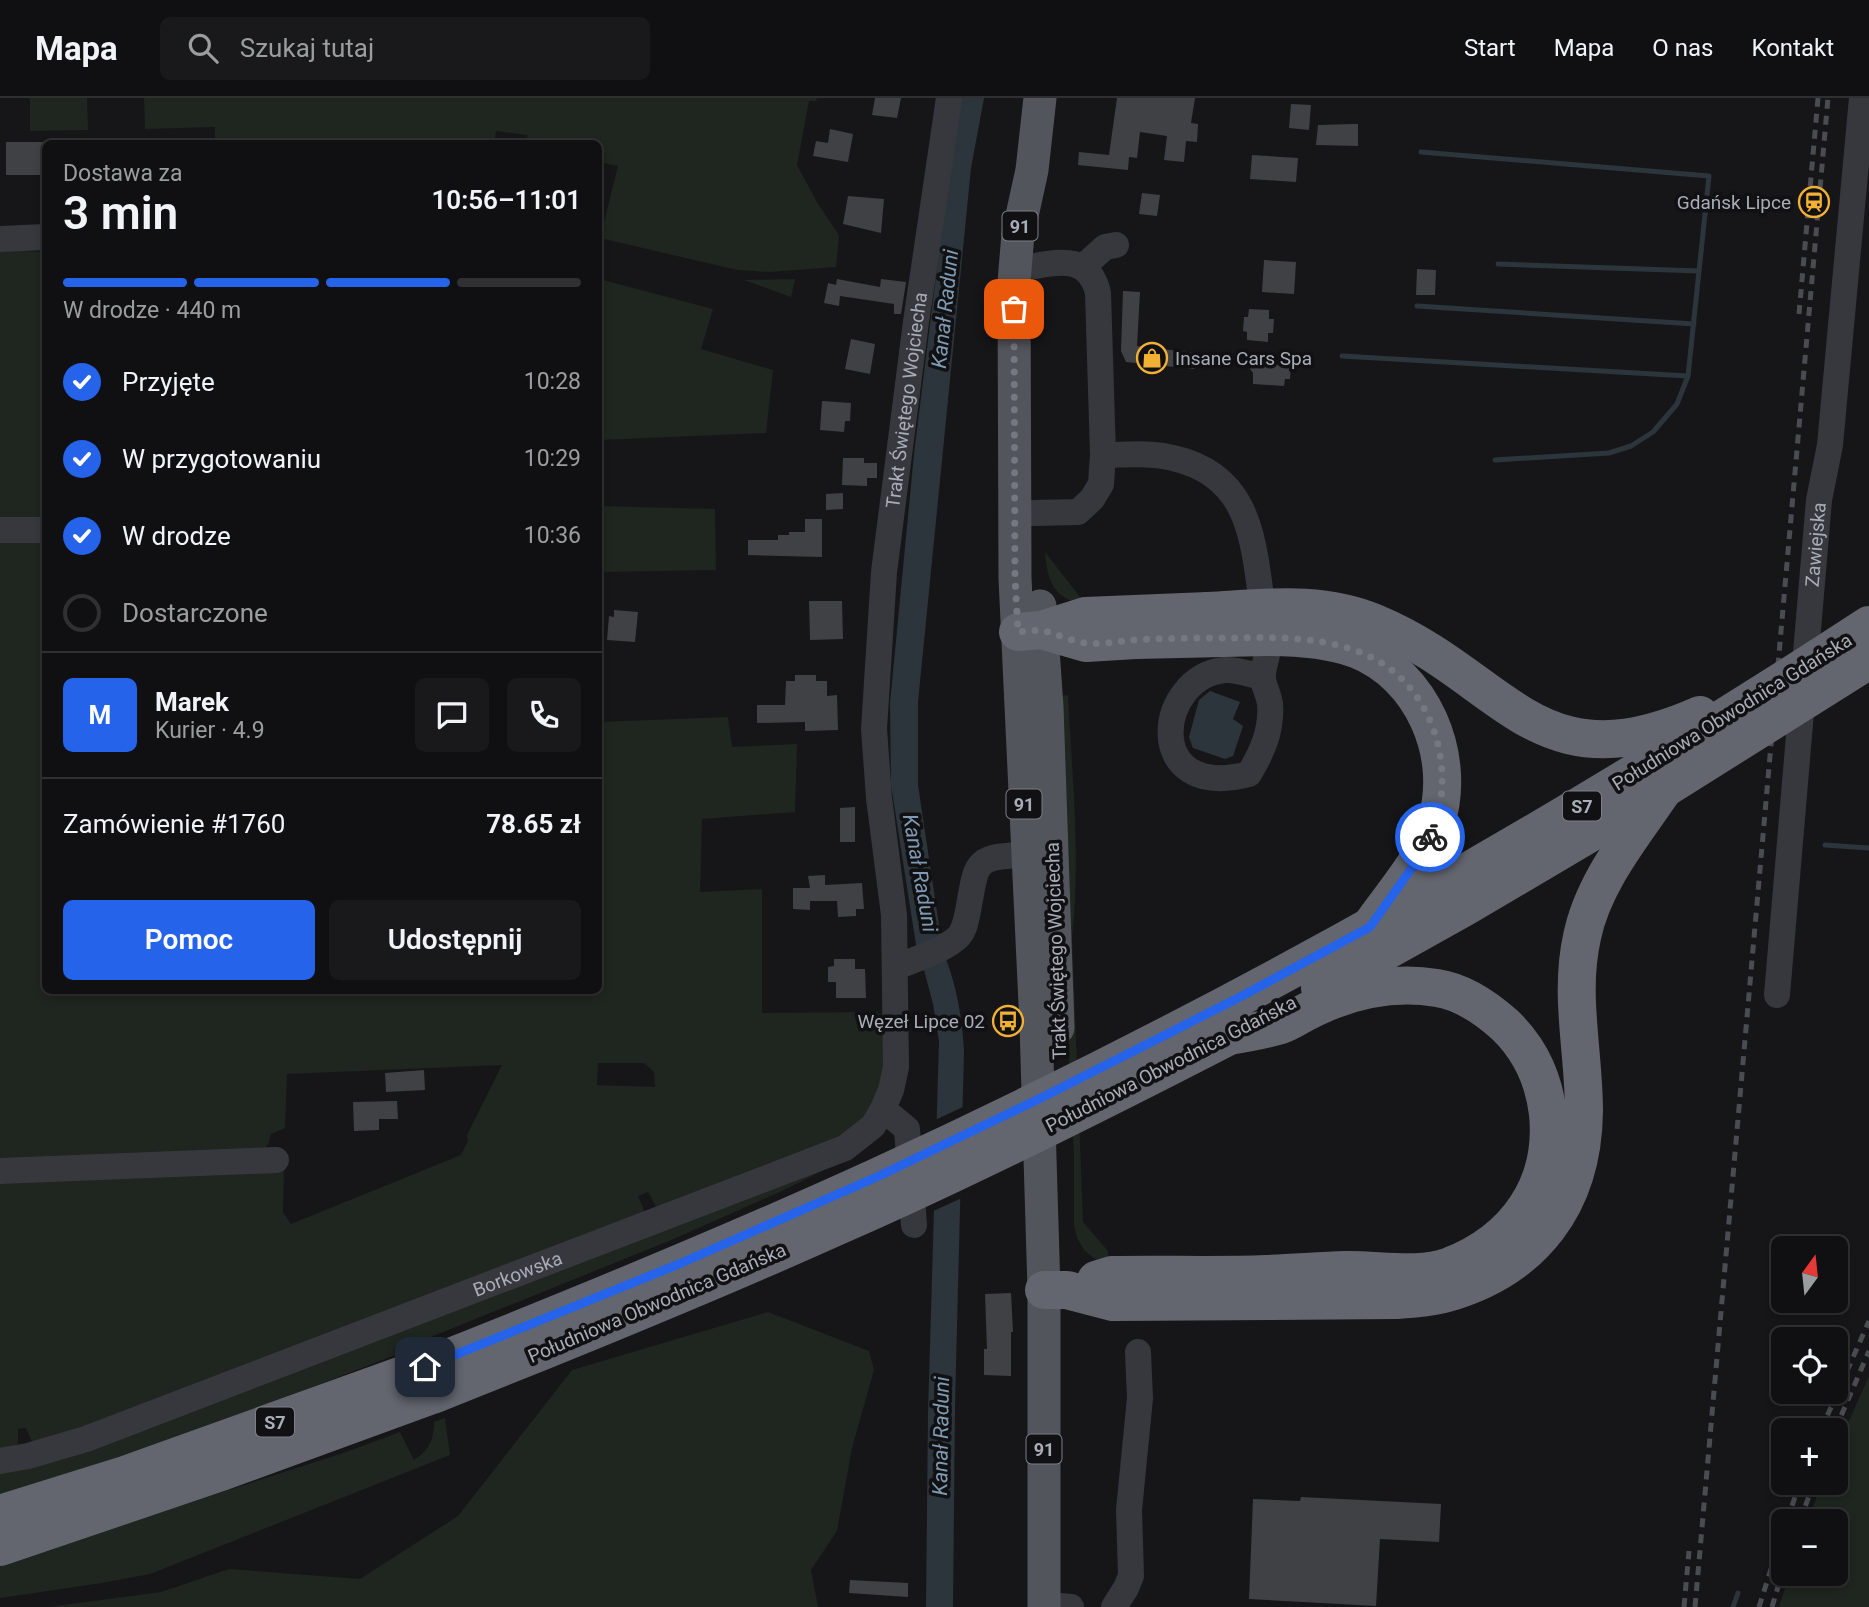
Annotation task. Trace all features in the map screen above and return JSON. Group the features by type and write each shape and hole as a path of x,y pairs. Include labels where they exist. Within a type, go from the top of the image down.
{"highway":[{"path":"1030,631 1086,643 1135,627 1295,606 1325,609 1374,623 1418,646 1528,720 1549,730 1594,740 1614,740 1661,730 1699,716 1737,695 1789,678"},
{"name":"Południowa Obwodnica Gdańska","path":"430,1380 679,1264 879,1176 1153,1043 1370,927 1577,809 1789,678 1869,625"},
{"path":"1135,627 1335,642 1359,650 1384,664 1410,688 1426,712 1436,735 1441,757 1440,805 1432,835 1370,927"},
{"name":"Południowa Obwodnica Gdańska","path":"430,1380 650,1308 846,1223 1074,1115 1229,1036 1465,907 1664,789 1869,660"},
{"path":"1056,1290 1112,1275 1397,1300 1443,1294 1482,1281 1521,1258 1560,1211 1572,1188 1581,1150 1584,1112 1576,983 1578,957 1586,921 1598,889 1664,789"},
{"path":"1229,1036 1282,1025 1315,1007 1371,989 1394,985 1440,988 1481,1005 1513,1033 1525,1048 1542,1083 1549,1130 1545,1166 1532,1199 1505,1233 1469,1258 1430,1271 1348,1270 1237,1288"},
{"name":"S7","path":"11,1527 139,1478 274,1438 430,1380"},
{"name":"S7","path":"11,1527 224,1471 274,1438"}],"main road":[{"name":"Trakt Świętego Wojciecha","path":"1040,98 1032,170 1018,234 1013,282 1015,578 1047,707 1059,1607"},
{"name":"Trakt Świętego Wojciecha","path":"1032,170 1038,236 1035,266 1034,513 1026,855 1056,1290"}],"street":[{"name":"Trakt Świętego Wojciecha","path":"949,98 904,409 884,572 874,729 879,798 894,915 904,964 948,944 963,930 975,870 983,860 998,855 1026,855"},
{"name":"Zawiejska","path":"1777,995 1819,500 1830,445 1862,98"},
{"path":"0,239 42,237"},
{"path":"1083,267 1105,247 1116,245"},
{"path":"1034,513 1079,512 1092,499 1101,484 1103,455 1098,293 1095,283 1083,267 1061,261 1035,266"},
{"path":"1103,455 1175,458 1208,472 1233,495 1246,516 1254,543 1268,650 1263,677 1270,703 1269,729 1262,753 1249,774 1230,779 1204,777 1182,767 1171,746 1171,721 1184,693 1203,676 1226,670 1263,677"},
{"path":"0,530 42,530"},
{"name":"Borkowska","path":"0,1461 86,1440 845,1148 873,1126 891,1090 896,1067 904,964"},
{"path":"883,1110 907,1129 914,1225"},
{"path":"0,1171 276,1160"},
{"path":"1114,1607 1130,1576 1129,1510 1140,1398 1138,1352"}],"shaded area":[{"path":"30,98 87,98 88,130 30,131"},
{"path":"144,98 817,98 816,101 809,101 797,165 839,235 836,267 770,272 737,270 602,238 618,166 602,163 602,140 528,140 527,135 496,131 495,140 215,140 215,127 145,129"},
{"path":"0,250 42,252 42,526 0,527"},
{"path":"795,279 791,297 744,280"},
{"path":"602,280 713,309 701,349 773,370 766,433 602,440"},
{"path":"602,506 715,509 716,570 602,572"},
{"path":"0,537 42,537 42,994 602,994 602,722 728,717 732,747 797,744 795,812 702,819 700,892 762,889 762,1013 877,1012 888,1019 884,1071 878,1096 862,1121 839,1138 659,1212 648,1192 638,1196 644,1210 642,1218 36,1446 26,1428 18,1429 18,1444 0,1452 0,1177 284,1169 283,1212 291,1224 461,1155 468,1141 467,1135 502,1065 287,1074 285,1128 271,1134 268,1144 258,1156 0,1166","holes":["598,1063 644,1063 654,1072 655,1087 597,1085"]},
{"path":"1045,552 1080,597 1080,603 1057,591 1047,570"},
{"path":"1068,695 1076,847 1072,937 1083,1222 1108,1251 1108,1263 1095,1259 1085,1251 1077,1238 1074,1225 1074,1155 1064,959 1060,696"},
{"path":"826,1169 669,1241 416,1343 416,1347 212,1426 0,1496 0,1473"},
{"path":"768,1312 869,1351 874,1370 852,1448 837,1531 811,1570 818,1607 48,1607 161,1592 229,1569 360,1579 458,1516 572,1370"},
{"path":"1869,1376 1869,1607 1779,1607 1786,1586 1848,1586 1848,1509 1812,1509 1817,1495 1848,1495 1848,1423"},
{"path":"445,1418 450,1455 150,1574 0,1598 0,1564 400,1432 414,1460 430,1444 434,1422"}],"water":[{"name":"Kanał Raduni","path":"958,98 984,98 971,168 918,702 918,785 941,939 917,951 891,785 890,703 914,454"},
{"path":"1210,691 1240,702 1233,719 1243,726 1233,756 1225,759 1193,748 1189,737 1199,700"},
{"name":"Kanał Raduni","path":"945,956 958,1003 964,1051 953,1607 926,1607 928,1413 939,1041 923,966"}],"pier":[{"path":"967,1105 964,1197 929,1213 933,1121"}],"building":[{"path":"875,98 901,98 897,118 872,115"},
{"path":"1117,98 1195,98 1191,123 1198,124 1197,142 1186,141 1184,162 1164,160 1167,136 1140,132 1137,158 1129,157 1128,170 1078,165 1079,152 1109,155"},
{"path":"1291,104 1311,105 1309,130 1289,128"},
{"path":"1358,124 1358,146 1316,145 1318,125"},
{"path":"830,129 853,134 848,162 813,156 816,141 828,143"},
{"path":"6,142 42,142 42,175 6,175"},
{"path":"1252,155 1298,158 1296,182 1250,179"},
{"path":"1142,193 1160,195 1157,216 1139,214"},
{"path":"848,196 884,199 881,233 843,224"},
{"path":"1264,260 1296,262 1294,294 1262,292"},
{"path":"1417,269 1436,270 1435,295 1416,295"},
{"path":"837,279 880,287 881,279 906,282 901,314 894,314 894,304 840,296 839,306 824,303 828,283 836,285"},
{"path":"1123,291 1140,292 1137,346 1196,353 1195,369 1126,362 1121,351"},
{"path":"1249,309 1269,310 1269,319 1274,319 1273,333 1268,333 1268,342 1247,340 1247,332 1243,331 1244,317 1248,317"},
{"path":"851,339 875,344 870,374 845,369"},
{"path":"1257,362 1291,366 1290,379 1285,379 1284,386 1253,384 1253,373 1250,369"},
{"path":"822,401 851,403 850,421 845,421 844,432 820,430"},
{"path":"843,458 864,458 864,463 877,463 877,478 867,478 867,486 842,485"},
{"path":"843,493 843,509 826,510 826,494"},
{"path":"805,519 822,519 822,557 748,555 748,540 778,540 778,535 805,532"},
{"path":"809,601 842,601 843,639 810,640"},
{"path":"614,610 638,612 635,642 607,640 609,616 614,617"},
{"path":"795,675 816,675 816,681 827,681 827,696 837,695 838,730 805,731 805,722 757,723 757,705 785,705 786,681 795,681"},
{"path":"855,807 855,842 840,842 840,808"},
{"path":"825,875 825,885 862,883 864,909 856,909 856,916 838,917 837,901 810,901 810,910 793,909 793,888 810,888 808,876"},
{"path":"834,959 855,959 855,969 865,969 866,998 836,998 836,982 828,982 828,967 834,966"},
{"path":"424,1070 425,1090 386,1092 385,1073"},
{"path":"397,1101 398,1119 379,1119 379,1130 354,1131 353,1102"},
{"path":"1011,1293 1011,1376 984,1375 984,1349 987,1349 985,1294"},
{"path":"1301,1497 1441,1504 1439,1542 1380,1539 1376,1606 1249,1599 1253,1499 1300,1501"},
{"path":"850,1580 908,1583 908,1597 849,1593"}],"waterway":[{"path":"1421,152 1709,176 1688,376 1677,404 1653,432 1631,446 1609,453 1495,460"},
{"path":"1498,264 1699,271"},
{"path":"1417,306 1694,324"},
{"path":"1342,356 1688,376"},
{"path":"1825,845 1869,848"},
{"path":"1733,1607 1738,1593"}],"railway":[{"path":"1799,314 1818,98"},
{"path":"1695,1607 1828,98"},
{"path":"1826,1418 1869,1321"},
{"path":"1840,1418 1869,1351"},
{"path":"1791,1509 1796,1495"},
{"path":"1804,1509 1809,1495"},
{"path":"1684,1607 1689,1551"},
{"path":"1759,1607 1771,1569"},
{"path":"1772,1607 1778,1586"}],"way so far":[{"path":"1014,309 1015,578 1018,632 1041,631 1086,643 1287,637 1335,642 1359,650 1384,664 1410,688 1426,712 1436,735 1441,757 1442,789 1437,819 1430,837"}],"place":[{"name":"Gdańsk Lipce","path":"1814,202"},
{"name":"Insane Cars Spa","path":"1152,358"},
{"name":"Węzeł Lipce 02","path":"1008,1021"}],"route":[{"path":"425,1367 679,1264 879,1176 1153,1043 1370,927 1416,862 1430,837"}]}
